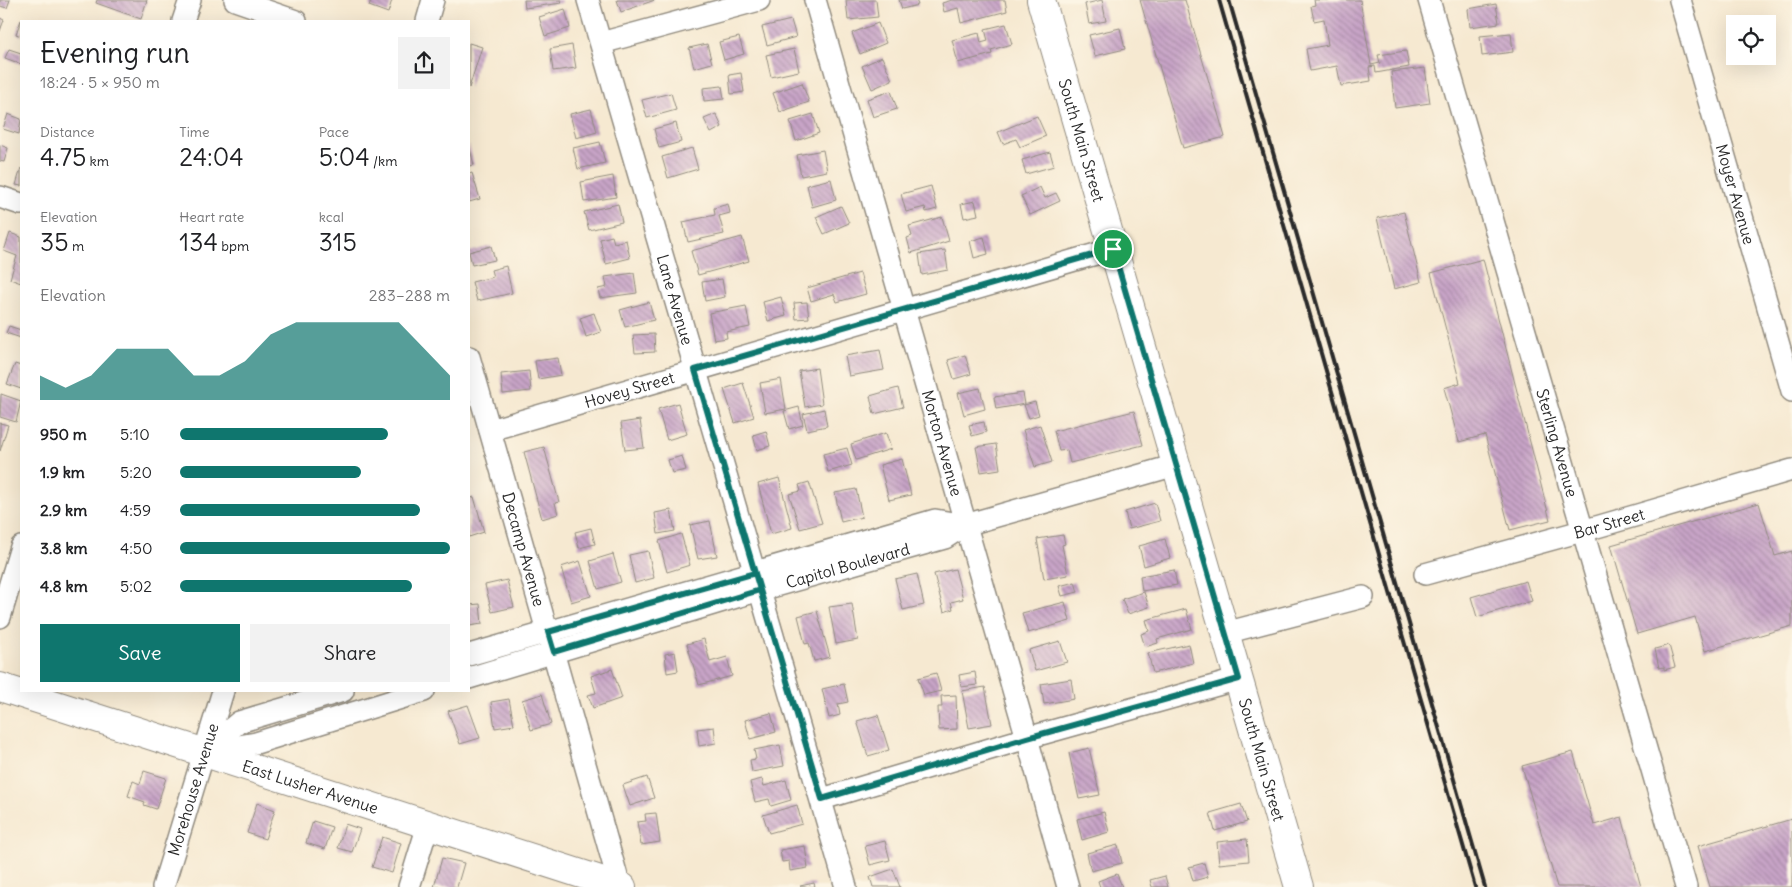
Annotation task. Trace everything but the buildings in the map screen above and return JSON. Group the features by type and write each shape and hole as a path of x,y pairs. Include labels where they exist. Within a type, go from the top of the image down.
{"main road":[{"name":"South Main Street","path":"1041,0 1299,887"},
{"name":"East Lusher Avenue","path":"0,688 621,887"}],"street":[{"path":"183,20 190,0"},
{"path":"235,0 293,20"},
{"path":"427,20 433,0"},
{"name":"Lane Avenue","path":"588,0 822,799 846,887"},
{"path":"601,43 759,0"},
{"name":"Morton Avenue","path":"815,0 1068,887"},
{"name":"Sterling Avenue","path":"1429,0 1686,887"},
{"name":"Moyer Avenue","path":"1680,0 1792,390"},
{"path":"0,197 20,204"},
{"name":"Hovey Street","path":"490,430 1113,249"},
{"name":"Decamp Avenue","path":"470,360 621,887"},
{"name":"Capitol Boulevard","path":"470,678 551,642 758,581 945,538 965,525 1176,465"},
{"name":"Bar Street","path":"1425,574 1792,470"},
{"path":"0,617 20,550"},
{"path":"1225,633 1363,597"},
{"name":"Capitol Boulevard","path":"470,655 551,642"},
{"path":"822,799 1027,738 1239,679"},
{"name":"Morehouse Avenue","path":"163,887 223,692"},
{"path":"204,752 239,722 340,692"},
{"path":"204,752 256,743 421,692"},
{"path":"409,887 428,826"}],"railway":[{"path":"1219,0 1475,887"},
{"path":"1229,0 1485,887"}],"route":[{"path":"1113,249 695,370 760,590 554,652 548,632 755,573 822,799 1027,738 1239,679 1113,249"}]}
